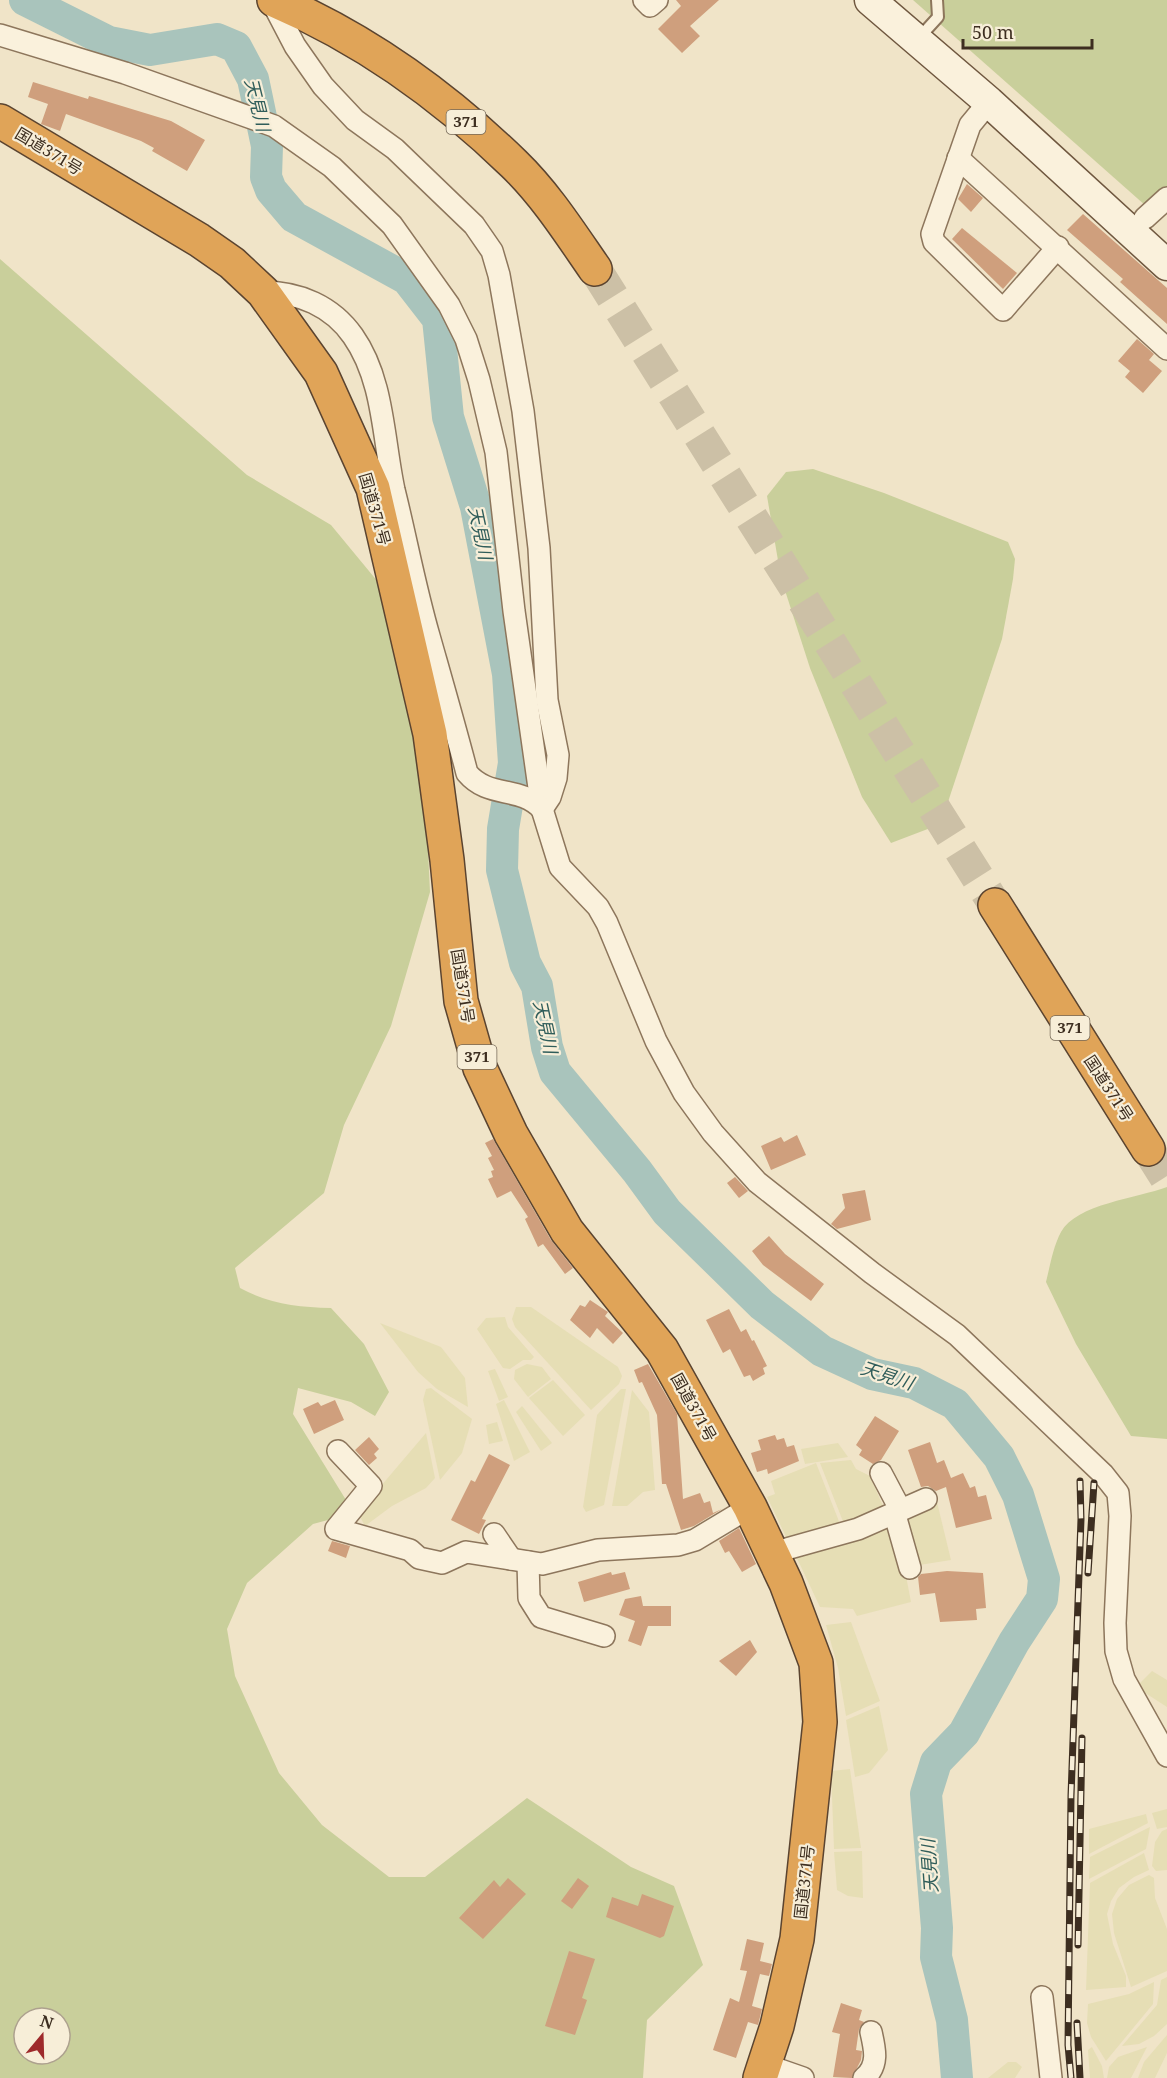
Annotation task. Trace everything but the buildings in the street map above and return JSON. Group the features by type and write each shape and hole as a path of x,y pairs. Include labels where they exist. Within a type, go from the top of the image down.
{"highway":[{"name":"371","path":"283,4 403,71 476,130 522,173 557,213 595,269"},
{"name":"国道371号","path":"0,121 199,240 232,263 263,292 321,373 373,488 430,734 447,860 461,1001 480,1068 511,1134 567,1231 662,1350 750,1507 786,1583 816,1663 820,1722 797,1939 777,2026 762,2073"},
{"name":"国道371号","path":"995,905 1148,1149"}],"street":[{"path":"644,0 650,6 657,0"},
{"path":"870,0 989,102 1167,265"},
{"path":"263,292 284,292 317,303 353,335 367,361 376,389 392,477 429,635 467,773 474,781 485,787 537,804 550,796 556,778 558,755 546,700 539,548 524,411 494,259 474,225 395,149 355,120 322,86 295,46 283,4"},
{"path":"0,34 125,73 274,126 317,155 392,225 449,305 466,339 496,452 537,804 560,867 598,907 656,1041 684,1093 713,1133 757,1182 872,1273 957,1335 1103,1474 1118,1493 1120,1516 1115,1623 1116,1651 1124,1679 1167,1756"},
{"path":"989,102 970,125 932,234 934,242 1003,310 1058,247"},
{"path":"958,158 1167,349"},
{"path":"1144,218 1167,198"},
{"path":"338,1450 370,1486 336,1529 410,1550 419,1558 442,1563 466,1552 542,1564 598,1550 678,1545 695,1540 750,1507"},
{"path":"881,1473 897,1512 909,1568"},
{"path":"772,1553 858,1529 926,1499"},
{"path":"494,1534 519,1561 529,1598 541,1617 604,1636"},
{"path":"1042,1997 1051,2078"},
{"path":"864,2078 870,2073 876,2053 871,2032"},
{"path":"762,2073 780,2070 803,2078"}],"lane":[{"path":"918,39 938,17 937,0"}],"shaded area":[{"path":"516,1307 531,1307 618,1367 622,1376 619,1384 591,1410 515,1327 512,1319"},
{"path":"505,1317 508,1327 534,1357 531,1360 523,1360 510,1369 503,1368 477,1329 486,1318"},
{"path":"380,1323 441,1347 465,1378 468,1407 437,1389 418,1372"},
{"path":"527,1364 542,1367 551,1379 528,1397 514,1379 515,1370"},
{"path":"495,1369 508,1397 499,1401 488,1371"},
{"path":"553,1380 585,1415 563,1436 529,1398"},
{"path":"431,1388 472,1419 462,1453 440,1480 423,1400 426,1389"},
{"path":"621,1389 626,1389 604,1505 586,1512 583,1507 597,1415"},
{"path":"632,1390 649,1412 655,1490 643,1492 627,1506 612,1506"},
{"path":"504,1400 530,1452 514,1461 496,1404"},
{"path":"522,1406 552,1443 541,1451 516,1412"},
{"path":"497,1422 503,1441 489,1444 486,1425"},
{"path":"426,1433 435,1478 426,1488 392,1506 365,1526 358,1513"},
{"path":"838,1443 848,1457 805,1464 801,1449"},
{"path":"851,1460 856,1469 870,1476 886,1513 846,1529 820,1463"},
{"path":"816,1463 842,1529 789,1543 767,1497 775,1494 771,1481"},
{"path":"937,1502 951,1560 913,1566 906,1512"},
{"path":"889,1524 906,1576 911,1602 857,1616 853,1609 820,1607 795,1554"},
{"path":"851,1622 880,1701 846,1716 838,1668 826,1625"},
{"path":"1152,1671 1167,1680 1167,1707 1136,1687"},
{"path":"879,1706 888,1750 869,1773 855,1777 846,1720"},
{"path":"850,1769 861,1848 834,1849 831,1771"},
{"path":"1167,1809 1167,1827 1157,1829 1152,1813"},
{"path":"1146,1814 1148,1823 1089,1854 1089,1829"},
{"path":"1150,1827 1146,1849 1089,1879 1090,1857"},
{"path":"1167,1829 1167,1870 1156,1871 1152,1866 1155,1842 1162,1831"},
{"path":"862,1851 863,1898 848,1896 837,1890 834,1852"},
{"path":"1144,1853 1149,1870 1119,1888 1111,1901 1107,1914 1113,1944 1126,1976 1126,1987 1086,1990 1090,1883"},
{"path":"1149,1875 1154,1878 1155,1898 1167,1929 1167,1971 1131,1987 1114,1933 1112,1914 1117,1899 1129,1885"},
{"path":"1167,1977 1167,2024 1154,2036 1139,2044 1122,2046 1157,2005 1161,1980"},
{"path":"1154,1982 1153,2004 1106,2061 1091,2037 1087,2023 1088,2004 1129,1994"},
{"path":"1167,2035 1167,2053 1155,2078 1138,2078 1144,2062"},
{"path":"1092,2047 1102,2066 1104,2078 1090,2078 1088,2050"},
{"path":"1147,2047 1131,2078 1107,2078 1109,2067 1118,2057"},
{"path":"1008,2062 1016,2062 1022,2067 1015,2078 988,2078"}],"green space":[{"path":"913,0 1167,0 1167,188 1146,206"},
{"path":"0,259 247,475 331,525 383,588 425,787 430,892 391,1026 344,1125 324,1193 235,1268 240,1288 262,1298 284,1304 331,1308 364,1344 389,1392 375,1416 351,1402 298,1388 293,1414 354,1513 313,1524 247,1583 227,1629 235,1676 279,1773 322,1825 389,1877 425,1877 527,1798 631,1867 674,1886 703,1965 647,2020 643,2078 0,2078"},
{"path":"813,469 884,493 1008,542 1015,559 1002,639 943,817 933,827 891,843 862,797 810,668 781,578 767,496 786,472"},
{"path":"1167,1187 1167,1439 1131,1436 1076,1344 1046,1282 1056,1244 1061,1232 1069,1222 1093,1208"}],"waterway":[{"name":"天見川","path":"25,0 109,42 150,50 217,39 236,47 253,79 267,146 266,177 271,190 294,217 407,279 438,319 448,417 476,507 508,674 514,763 503,829 502,870 525,963 537,986 547,1047 555,1072 637,1171 667,1212 762,1305 822,1351 872,1374 914,1383 955,1404 999,1457 1018,1495 1044,1579 1042,1599 1014,1642 964,1733 936,1762 926,1794 937,1928 936,1957 952,2020 957,2078"}],"tunnel":[{"path":"595,269 995,905"},
{"path":"1148,1149 1167,1179"}],"railway":[{"path":"1071,2078 1068,2045 1071,1796 1081,1519 1080,1481"},
{"path":"1088,1573 1094,1483"},
{"path":"1078,1945 1082,1738"},
{"path":"1077,2023 1080,2078"}]}
